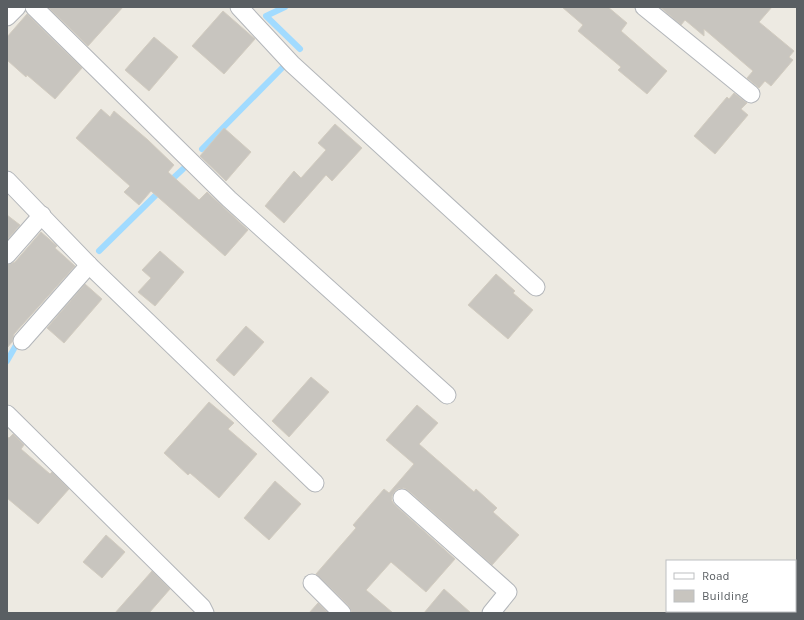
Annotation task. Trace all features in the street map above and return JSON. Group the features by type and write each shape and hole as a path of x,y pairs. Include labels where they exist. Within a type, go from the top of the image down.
{"street":[{"path":"7,17 17,7"},
{"path":"34,7 229,199 446,395"},
{"path":"240,7 292,64 536,287"},
{"path":"653,10 751,94"},
{"path":"7,180 89,266 315,483"},
{"path":"7,255 42,215"},
{"path":"22,341 89,266"},
{"path":"7,414 202,607 205,613"},
{"path":"402,498 508,592 491,613"},
{"path":"312,583 342,613"}],"building":[{"path":"48,7 123,7 88,46"},
{"path":"562,7 608,7 627,23 621,31 667,71 647,94 618,70 621,67 578,31 583,25"},
{"path":"660,7 772,7 759,22 794,51 789,57 793,60 771,86 765,81 759,88 747,78 753,71 704,29 704,36 685,20 681,25"},
{"path":"223,11 255,39 224,74 192,46"},
{"path":"27,14 82,68 55,99 27,75 26,77 7,60 7,37"},
{"path":"154,37 178,57 149,91 125,70"},
{"path":"734,93 747,103 741,109 748,115 715,154 694,136 727,97 729,99"},
{"path":"101,109 110,117 114,111 148,140 174,165 168,172 199,200 207,192 248,230 225,256 151,191 139,205 124,192 130,186 76,138"},
{"path":"335,124 362,148 332,181 326,175 284,223 265,206 294,171 301,178 326,150 318,143"},
{"path":"224,128 251,152 226,181 200,156"},
{"path":"7,215 20,225 7,240"},
{"path":"41,232 57,246 55,248 75,266 14,334 12,342 7,348 7,265 15,262"},
{"path":"160,251 184,272 155,306 138,292 151,278 142,270"},
{"path":"496,274 515,291 513,293 533,310 508,339 468,305"},
{"path":"85,284 102,299 64,343 47,328"},
{"path":"246,326 264,342 234,376 216,360"},
{"path":"311,377 329,392 289,437 272,421"},
{"path":"209,402 234,423 228,429 257,454 219,498 190,473 188,475 164,453"},
{"path":"417,405 438,423 419,444 474,492 476,489 497,508 493,512 519,535 492,565 409,491 404,488 398,489 392,496 392,501 395,505 455,559 426,592 391,562 366,590 393,613 352,613 349,606 316,574 356,528 353,525 384,489 389,493 414,464 386,440"},
{"path":"13,434 24,445 21,449 50,474 52,472 69,489 38,524 7,498 7,437 9,438"},
{"path":"275,481 301,504 269,540 244,518"},
{"path":"106,535 125,552 102,578 83,562"},
{"path":"152,571 170,589 149,613 115,613"},
{"path":"444,589 471,613 424,613"},
{"path":"318,603 328,613 309,613"}],"waterway":[{"path":"285,7 266,16 300,49"},
{"path":"202,149 283,67"},
{"path":"168,183 183,169"},
{"path":"99,251 160,191"},
{"path":"7,361 19,340"}]}
